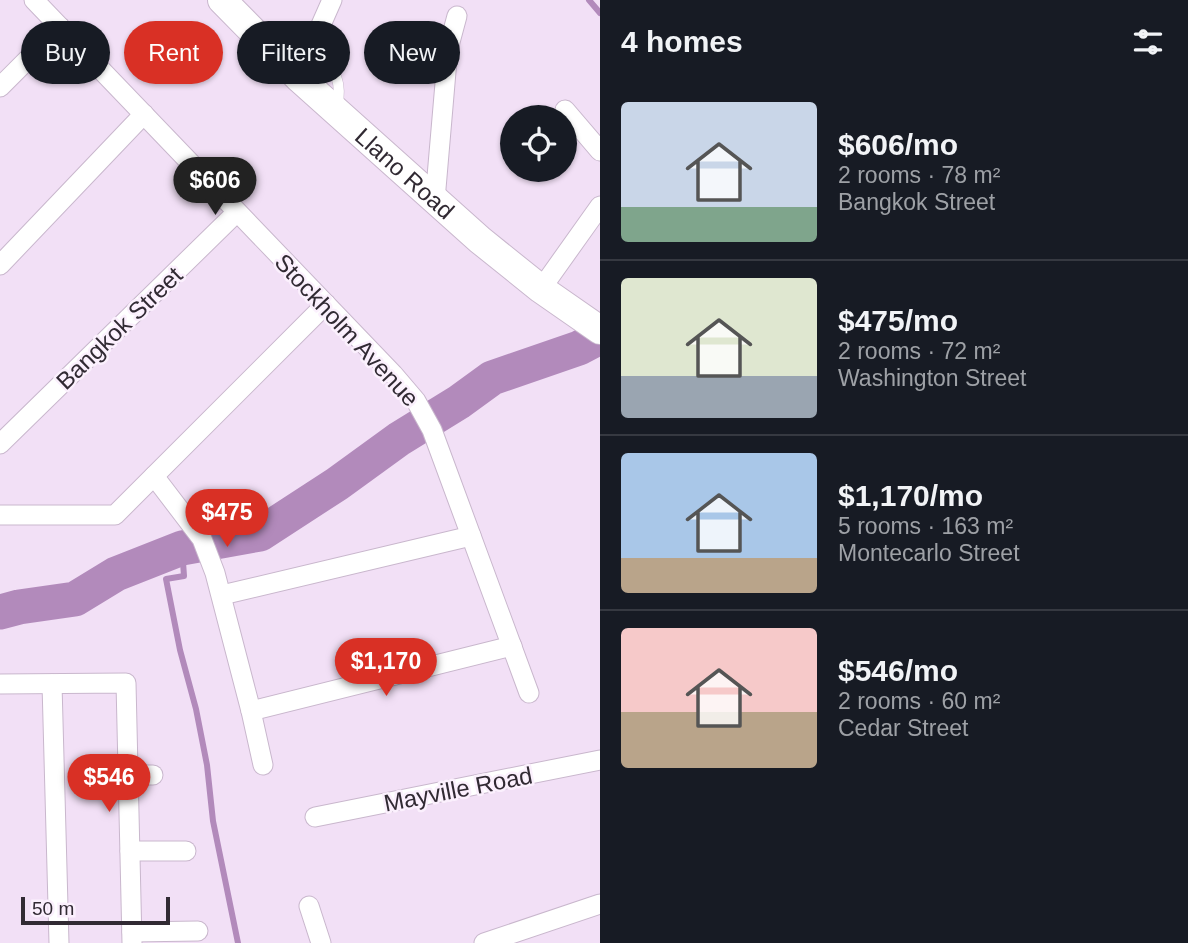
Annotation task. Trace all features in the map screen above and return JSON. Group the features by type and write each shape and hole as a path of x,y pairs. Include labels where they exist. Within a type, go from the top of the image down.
{"main road":[{"name":"Llano Road","path":"222,0 243,21"},
{"name":"Llano Road","path":"306,84 480,240 541,289 600,330"}],"street":[{"name":"Stockholm Avenue","path":"34,0 54,21"},
{"path":"323,21 332,0"},
{"path":"435,200 448,51 457,16"},
{"path":"0,86 21,65"},
{"name":"Stockholm Avenue","path":"110,79 406,389 427,421 529,693"},
{"path":"0,265 144,114"},
{"path":"577,124 600,151"},
{"path":"541,289 600,206"},
{"name":"Bangkok Street","path":"0,444 237,212"},
{"path":"0,516 115,515 326,304"},
{"path":"154,476 202,539 215,573 263,765"},
{"path":"222,596 471,536"},
{"path":"251,711 512,646"},
{"path":"0,684 126,683 132,937 198,931"},
{"path":"52,684 58,943"},
{"name":"Mayville Road","path":"315,817 600,760"},
{"path":"129,775 153,775"},
{"path":"130,851 186,851"},
{"path":"484,943 600,904"},
{"path":"309,906 321,943"}],"lane":[{"path":"337,112 339,84"}],"waterway":[{"path":"589,0 600,13"},
{"path":"0,612 75,599 116,574 182,548 260,534 492,378 579,348 600,337"},
{"path":"182,548 184,576 166,579 180,650 196,709 207,765 213,821 238,943"}]}
